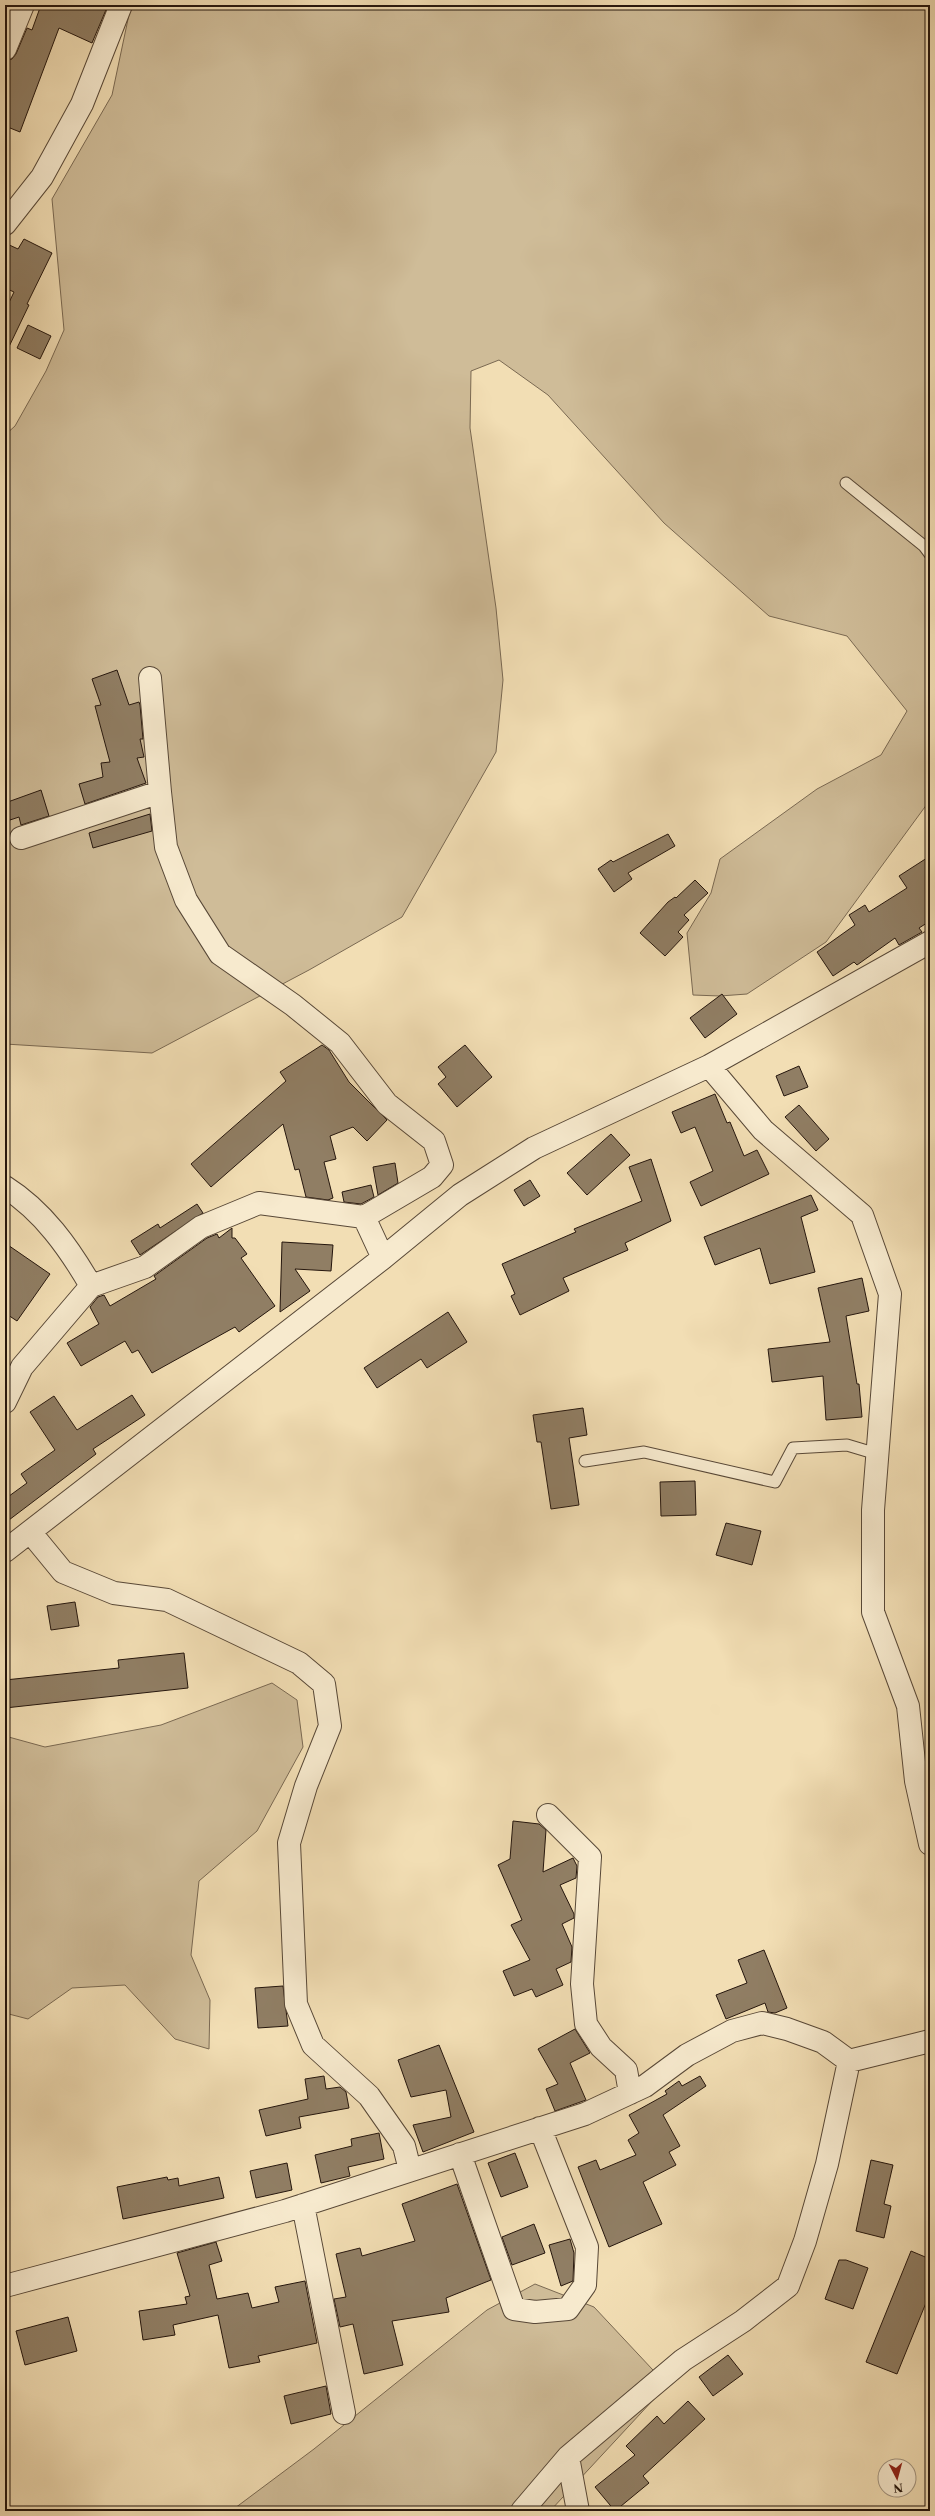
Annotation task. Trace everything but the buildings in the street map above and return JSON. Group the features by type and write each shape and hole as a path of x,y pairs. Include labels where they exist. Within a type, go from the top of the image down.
{"street":[{"path":"5,49 23,5"},
{"path":"5,224 42,177 82,104 121,5"},
{"path":"5,1402 22,1367 91,1286 145,1267 201,1228 259,1203 364,1217 432,1177 442,1165 434,1141 387,1104 340,1043 293,1005 220,954 186,900 166,847 150,678"},
{"path":"21,838 160,792"},
{"path":"5,1551 31,1533 383,1258 460,1195 534,1148 709,1066 930,942"},
{"path":"709,1066 763,1130 862,1215 890,1294 873,1510 873,1612 908,1706 916,1781 930,1844"},
{"path":"5,1187 26,1200 72,1253 91,1286"},
{"path":"364,1217 383,1258"},
{"path":"31,1533 64,1572 114,1593 167,1600 299,1663 324,1684 330,1726 306,1786 289,1843 296,2004 313,2044 369,2096 404,2146 410,2170"},
{"path":"548,1815 590,1857 582,1984 586,2024 600,2047 626,2070 630,2093"},
{"path":"5,2286 303,2205 585,2114 645,2086 687,2055 732,2031 762,2023 823,2042 849,2061"},
{"path":"849,2061 930,2041"},
{"path":"522,2511 568,2457 683,2360 743,2321 788,2286 805,2241 827,2164 849,2061"},
{"path":"460,2154 514,2309 535,2312 568,2308 585,2285 587,2247 540,2128"},
{"path":"303,2205 344,2413"},
{"path":"568,2457 578,2511"}],"lane":[{"path":"846,483 924,546 930,554"},
{"path":"585,1461 644,1452 775,1482 793,1448 847,1444 877,1454"}],"shaded area":[{"path":"131,5 930,5 930,800 826,942 747,994 720,996 693,995 687,933 711,893 720,859 817,789 881,755 907,711 847,636 769,616 664,523 548,395 499,360 471,371 470,428 496,608 503,680 496,752 402,917 309,970 152,1053 5,1044 5,435 15,426 46,371 64,330 52,199 112,95"},
{"path":"272,1683 297,1700 303,1747 257,1831 199,1881 191,1955 210,2000 209,2049 175,2039 125,1985 72,1988 28,2019 5,2013 5,1736 45,1747 161,1725"},
{"path":"535,2284 594,2307 667,2385 550,2511 231,2511 314,2449 487,2310"}]}
